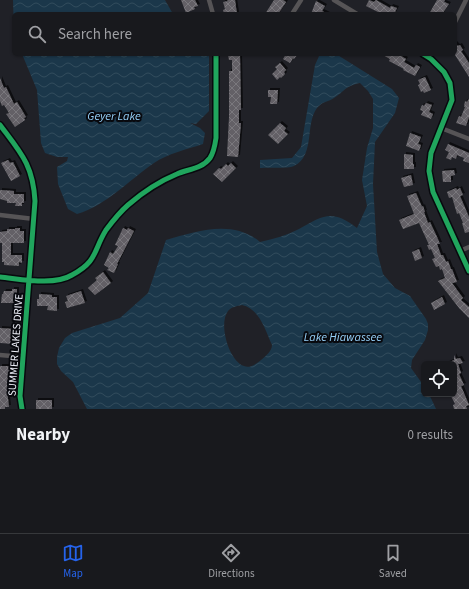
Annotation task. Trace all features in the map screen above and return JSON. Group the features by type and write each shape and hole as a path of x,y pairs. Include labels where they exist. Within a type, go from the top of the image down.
{"street":[{"path":"209,0 212,12"},
{"path":"293,12 301,0"},
{"path":"334,0 354,12"},
{"path":"457,18 466,0"},
{"path":"0,277 56,281 71,276 86,267 94,257 106,230 128,206 149,189 178,173 200,166 209,159 214,150 216,138 216,56"},
{"path":"432,56 444,72 450,84 452,100 431,153 429,171 433,192 469,271"},
{"name":"SUMMER LAKES DRIVE","path":"0,125 23,156 30,172 35,194 30,280 20,396 22,409"},
{"path":"441,128 469,140"},
{"path":"0,215 34,219"},
{"path":"460,251 469,247"},
{"path":"0,355 23,357"}],"water":[{"path":"13,0 165,0 172,12 13,12"},
{"name":"Geyer Lake","path":"23,56 209,56 209,111 196,124 190,123 200,128 205,133 203,144 159,160 98,205 77,214 68,209 58,184 57,167 67,161 68,157 57,157 45,153 41,143 37,90"},
{"name":"Lake Hiawassee","path":"319,56 339,56 392,89 399,98 395,113 375,142 373,184 377,252 383,274 395,288 410,296 428,324 425,340 412,360 411,368 421,382 421,397 430,397 436,409 87,409 73,382 61,371 57,364 59,348 65,338 72,333 120,318 148,293 166,240 190,233 214,229 227,229 249,235 260,242 285,235 315,220 328,216 341,218 357,228 367,206 362,180 367,148 373,128 373,99 368,91 360,83 355,84 348,87 332,99 321,104 315,111 312,119 308,146 305,154 301,161 294,166 283,168 260,168 260,160 292,158 301,147 315,65","holes":["242,305 248,307 258,315 272,347 267,355 253,365 246,367 239,363 230,350 225,333 225,317 228,311 234,307"]}],"building":[{"path":"181,0 195,0 198,6 194,7 195,9 186,12"},
{"path":"227,0 235,0 237,12 224,12 223,10 225,9 223,2 228,1"},
{"path":"274,0 283,0 286,2 279,12 266,12"},
{"path":"369,0 374,2 376,0 390,8 391,6 397,8 395,12 378,12 366,6"},
{"path":"437,0 445,0 444,2 449,4 443,12 430,12"},
{"path":"316,1 325,6 322,11 324,12 312,12"},
{"path":"457,45 460,45 463,50 461,51 469,63 469,77 456,56 457,56"},
{"path":"228,56 240,56 241,110 239,110 239,123 241,123 238,157 227,156 229,71 232,71 232,60 229,60"},
{"path":"285,56 296,56 290,63 283,59"},
{"path":"385,56 401,56 406,59 404,62 414,68 416,65 420,67 415,76 389,61 390,59"},
{"path":"280,63 286,70 284,72 285,74 277,80 272,74 277,69 275,67"},
{"path":"425,77 431,90 424,93 423,91 421,92 418,85 420,84 418,80"},
{"path":"0,78 4,88 6,87 14,104 17,102 26,117 24,118 25,120 15,127 6,114 9,113 4,105 2,106 0,101"},
{"path":"268,90 278,90 277,104 270,104 271,97 268,97"},
{"path":"469,99 469,117 466,126 456,123 459,116 461,117 465,107 465,101 467,102"},
{"path":"426,103 432,105 429,112 433,114 431,119 421,115 423,111 420,110 422,105 424,106"},
{"path":"280,123 286,128 284,131 288,134 278,144 268,135"},
{"path":"410,133 421,137 418,144 421,145 419,151 406,146"},
{"path":"448,144 469,153 469,163 463,161 464,158 457,155 456,159 452,157 451,160 446,158 449,152 445,150"},
{"path":"404,154 413,155 414,169 404,169"},
{"path":"8,160 10,163 13,162 20,176 11,181 1,163"},
{"path":"231,163 236,168 222,182 213,174 219,168 221,169 226,164 228,166"},
{"path":"454,170 455,175 451,176 451,182 443,182 442,171"},
{"path":"411,175 413,185 404,187 401,178"},
{"path":"456,188 457,190 460,188 463,195 460,196 469,217 469,232 465,233 463,223 459,213 457,214 452,197 449,198 447,192"},
{"path":"0,190 14,191 14,194 24,194 24,203 22,203 22,206 15,206 16,203 7,203 7,201 0,199"},
{"path":"416,193 422,207 423,206 428,223 430,222 440,244 437,244 441,255 443,255 446,262 448,261 452,269 457,282 452,283 463,298 461,300 469,307 469,318 459,308 438,281 445,278 442,269 440,270 439,266 436,267 432,259 435,258 431,249 429,250 427,245 429,245 419,223 403,229 399,220 414,214 407,196"},
{"path":"20,228 20,231 24,231 24,243 11,243 11,255 22,255 22,263 19,262 19,266 4,265 4,262 2,262 2,243 0,243 0,232"},
{"path":"123,228 127,230 128,228 134,231 114,273 107,270 109,268 104,265 110,252 113,254 118,246 115,245"},
{"path":"419,249 422,258 415,261 412,252"},
{"path":"103,272 111,283 95,295 88,288 97,280 95,278"},
{"path":"12,289 17,289 17,303 1,303 2,294 4,291 12,291"},
{"path":"81,291 85,303 67,308 65,302 68,301 66,296"},
{"path":"39,294 57,297 57,311 47,310 48,306 37,306"},
{"path":"442,297 445,304 434,310 431,303"},
{"path":"0,328 14,329 14,344 0,343"},
{"path":"454,355 456,359 460,358 463,363 458,364 461,373 459,374 464,385 461,386 469,405 466,406 467,409 454,409 453,405 455,404 452,397 457,397 457,361 452,361 454,360"},
{"path":"0,366 11,366 11,372 8,372 7,390 9,407 5,407 5,409 0,409"},
{"path":"36,400 52,400 52,409 36,409"}],"cycle path":[{"path":"0,277 47,281 65,278 72,275 91,260 106,230 128,205 146,191 164,180 181,172 199,167 207,162 215,146 216,138 216,56"},
{"path":"426,56 444,72 450,83 452,100 431,153 429,171 433,192 469,271"},
{"path":"0,125 25,160 32,178 35,201 20,396 22,409"}]}
